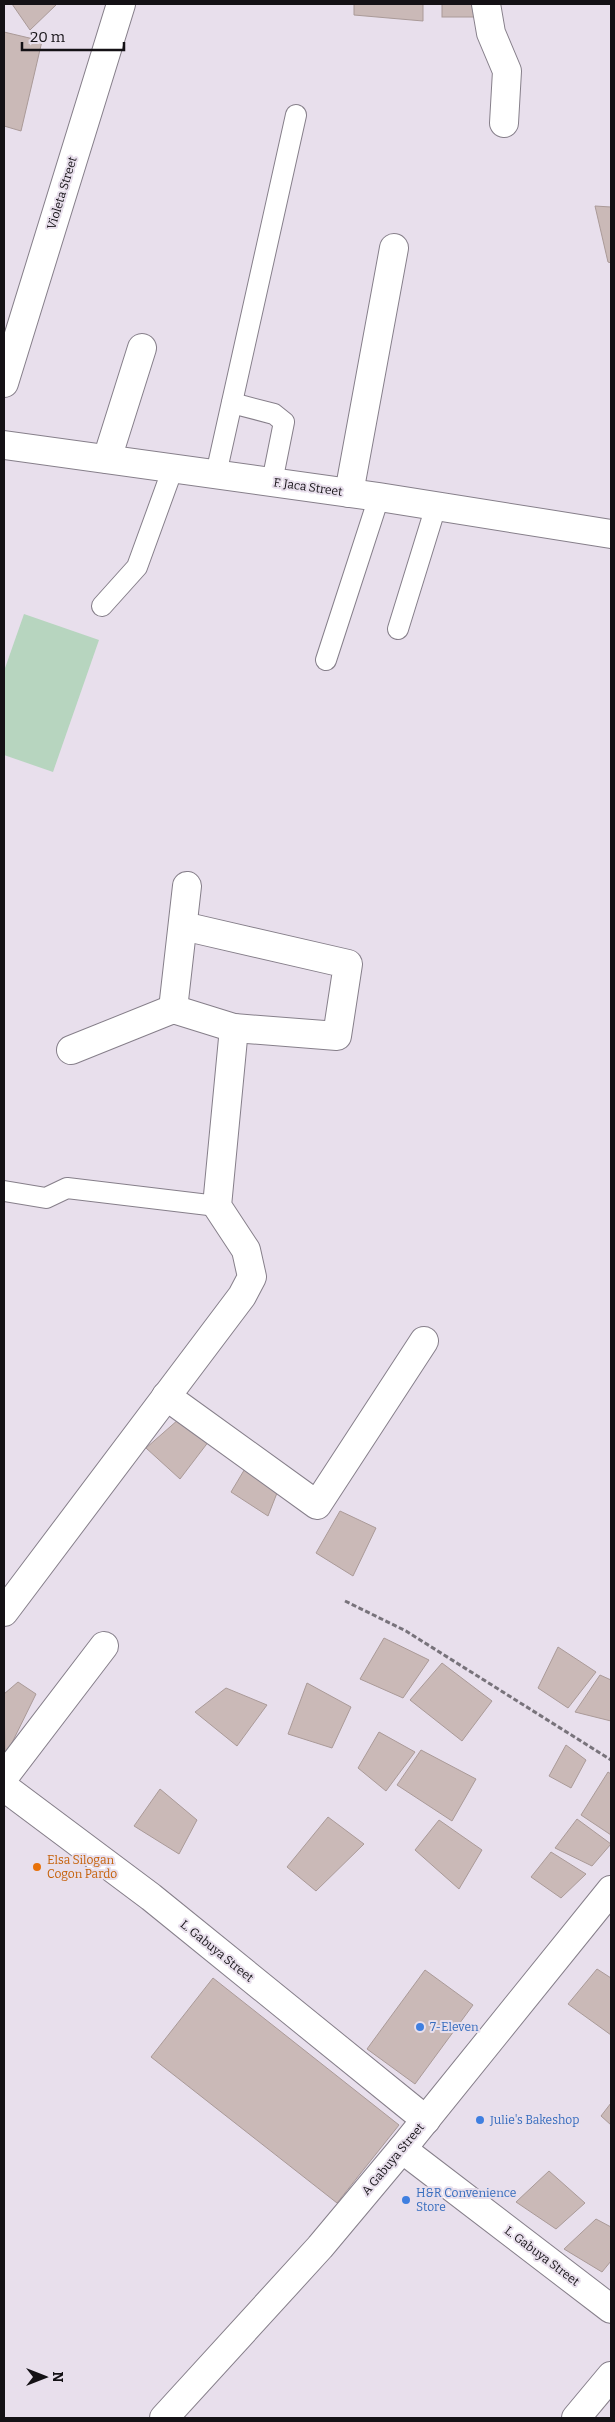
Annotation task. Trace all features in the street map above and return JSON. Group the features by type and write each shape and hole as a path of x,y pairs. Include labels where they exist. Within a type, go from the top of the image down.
{"street":[{"name":"Violeta Street","path":"4,382 121,4"},
{"path":"486,4 491,33 507,71 504,123"},
{"path":"349,493 394,248"},
{"path":"107,459 142,348"},
{"name":"F. Jaca Street","path":"4,444 378,497 611,534"},
{"path":"173,1009 187,886"},
{"path":"70,1050 173,1009 234,1028 337,1036 348,964 183,926"},
{"path":"4,1612 242,1296 252,1277 246,1250 229,1228 217,1206 234,1028"},
{"path":"166,1396 317,1505 424,1341"},
{"path":"4,1776 104,1646"},
{"name":"L. Gabuya Street","path":"4,1787 151,1897 426,2120"},
{"name":"A Gabuya Street","path":"164,2418 320,2247 426,2120 611,1890"},
{"name":"L. Gabuya Street","path":"402,2149 611,2309"},
{"path":"576,2418 611,2376"}],"lane":[{"path":"216,474 296,115"},
{"path":"232,404 274,414 281,417 284,422 272,482"},
{"path":"102,606 137,567 173,468"},
{"path":"326,660 378,497"},
{"path":"398,629 436,506"},
{"path":"4,1191 46,1198 67,1188 217,1206"}],"path":[{"path":"345,1601 406,1631 611,1760"}],"green space":[{"path":"24,614 99,640 53,772 4,755 4,671"}],"building":[{"path":"12,4 57,4 30,30"},
{"path":"354,4 423,4 423,21 354,15"},
{"path":"442,4 477,4 477,17 442,17"},
{"path":"4,32 42,41 21,131 4,126"},
{"path":"595,206 611,207 611,263 608,262"},
{"path":"179,1419 209,1441 180,1479 146,1448"},
{"path":"246,1467 277,1493 268,1516 231,1492"},
{"path":"340,1511 376,1528 353,1576 316,1553"},
{"path":"384,1638 429,1660 403,1698 360,1679"},
{"path":"558,1647 596,1672 568,1708 538,1688"},
{"path":"442,1663 492,1701 462,1741 410,1700"},
{"path":"600,1675 611,1680 611,1721 575,1712"},
{"path":"18,1682 36,1694 5,1757 4,1694"},
{"path":"307,1683 351,1707 332,1748 288,1734"},
{"path":"226,1688 267,1705 237,1746 195,1712"},
{"path":"379,1732 415,1752 386,1791 358,1768"},
{"path":"566,1745 586,1760 571,1788 549,1776"},
{"path":"421,1750 476,1779 452,1821 397,1785"},
{"path":"608,1772 611,1774 611,1835 581,1815"},
{"path":"160,1789 197,1820 179,1854 134,1826"},
{"path":"328,1817 364,1844 316,1891 287,1867"},
{"path":"577,1819 611,1844 592,1866 555,1848"},
{"path":"439,1820 482,1850 459,1889 415,1850"},
{"path":"551,1852 586,1874 561,1898 531,1877"},
{"path":"597,1969 611,1978 611,2035 568,2004"},
{"name":"7-Eleven","path":"425,1970 473,2005 415,2084 367,2049"},
{"path":"213,1978 399,2125 337,2203 151,2057"},
{"path":"611,2103 611,2125 601,2116"},
{"path":"549,2171 585,2203 556,2229 516,2202"},
{"path":"596,2219 611,2227 611,2261 602,2272 564,2249"}],"place":[{"name":"Elsa Silogan Cogon Pardo","path":"37,1867"},
{"name":"7-Eleven","path":"420,2027"},
{"name":"Julie's Bakeshop","path":"480,2120"},
{"name":"H&R Convenience Store","path":"406,2200"}]}
